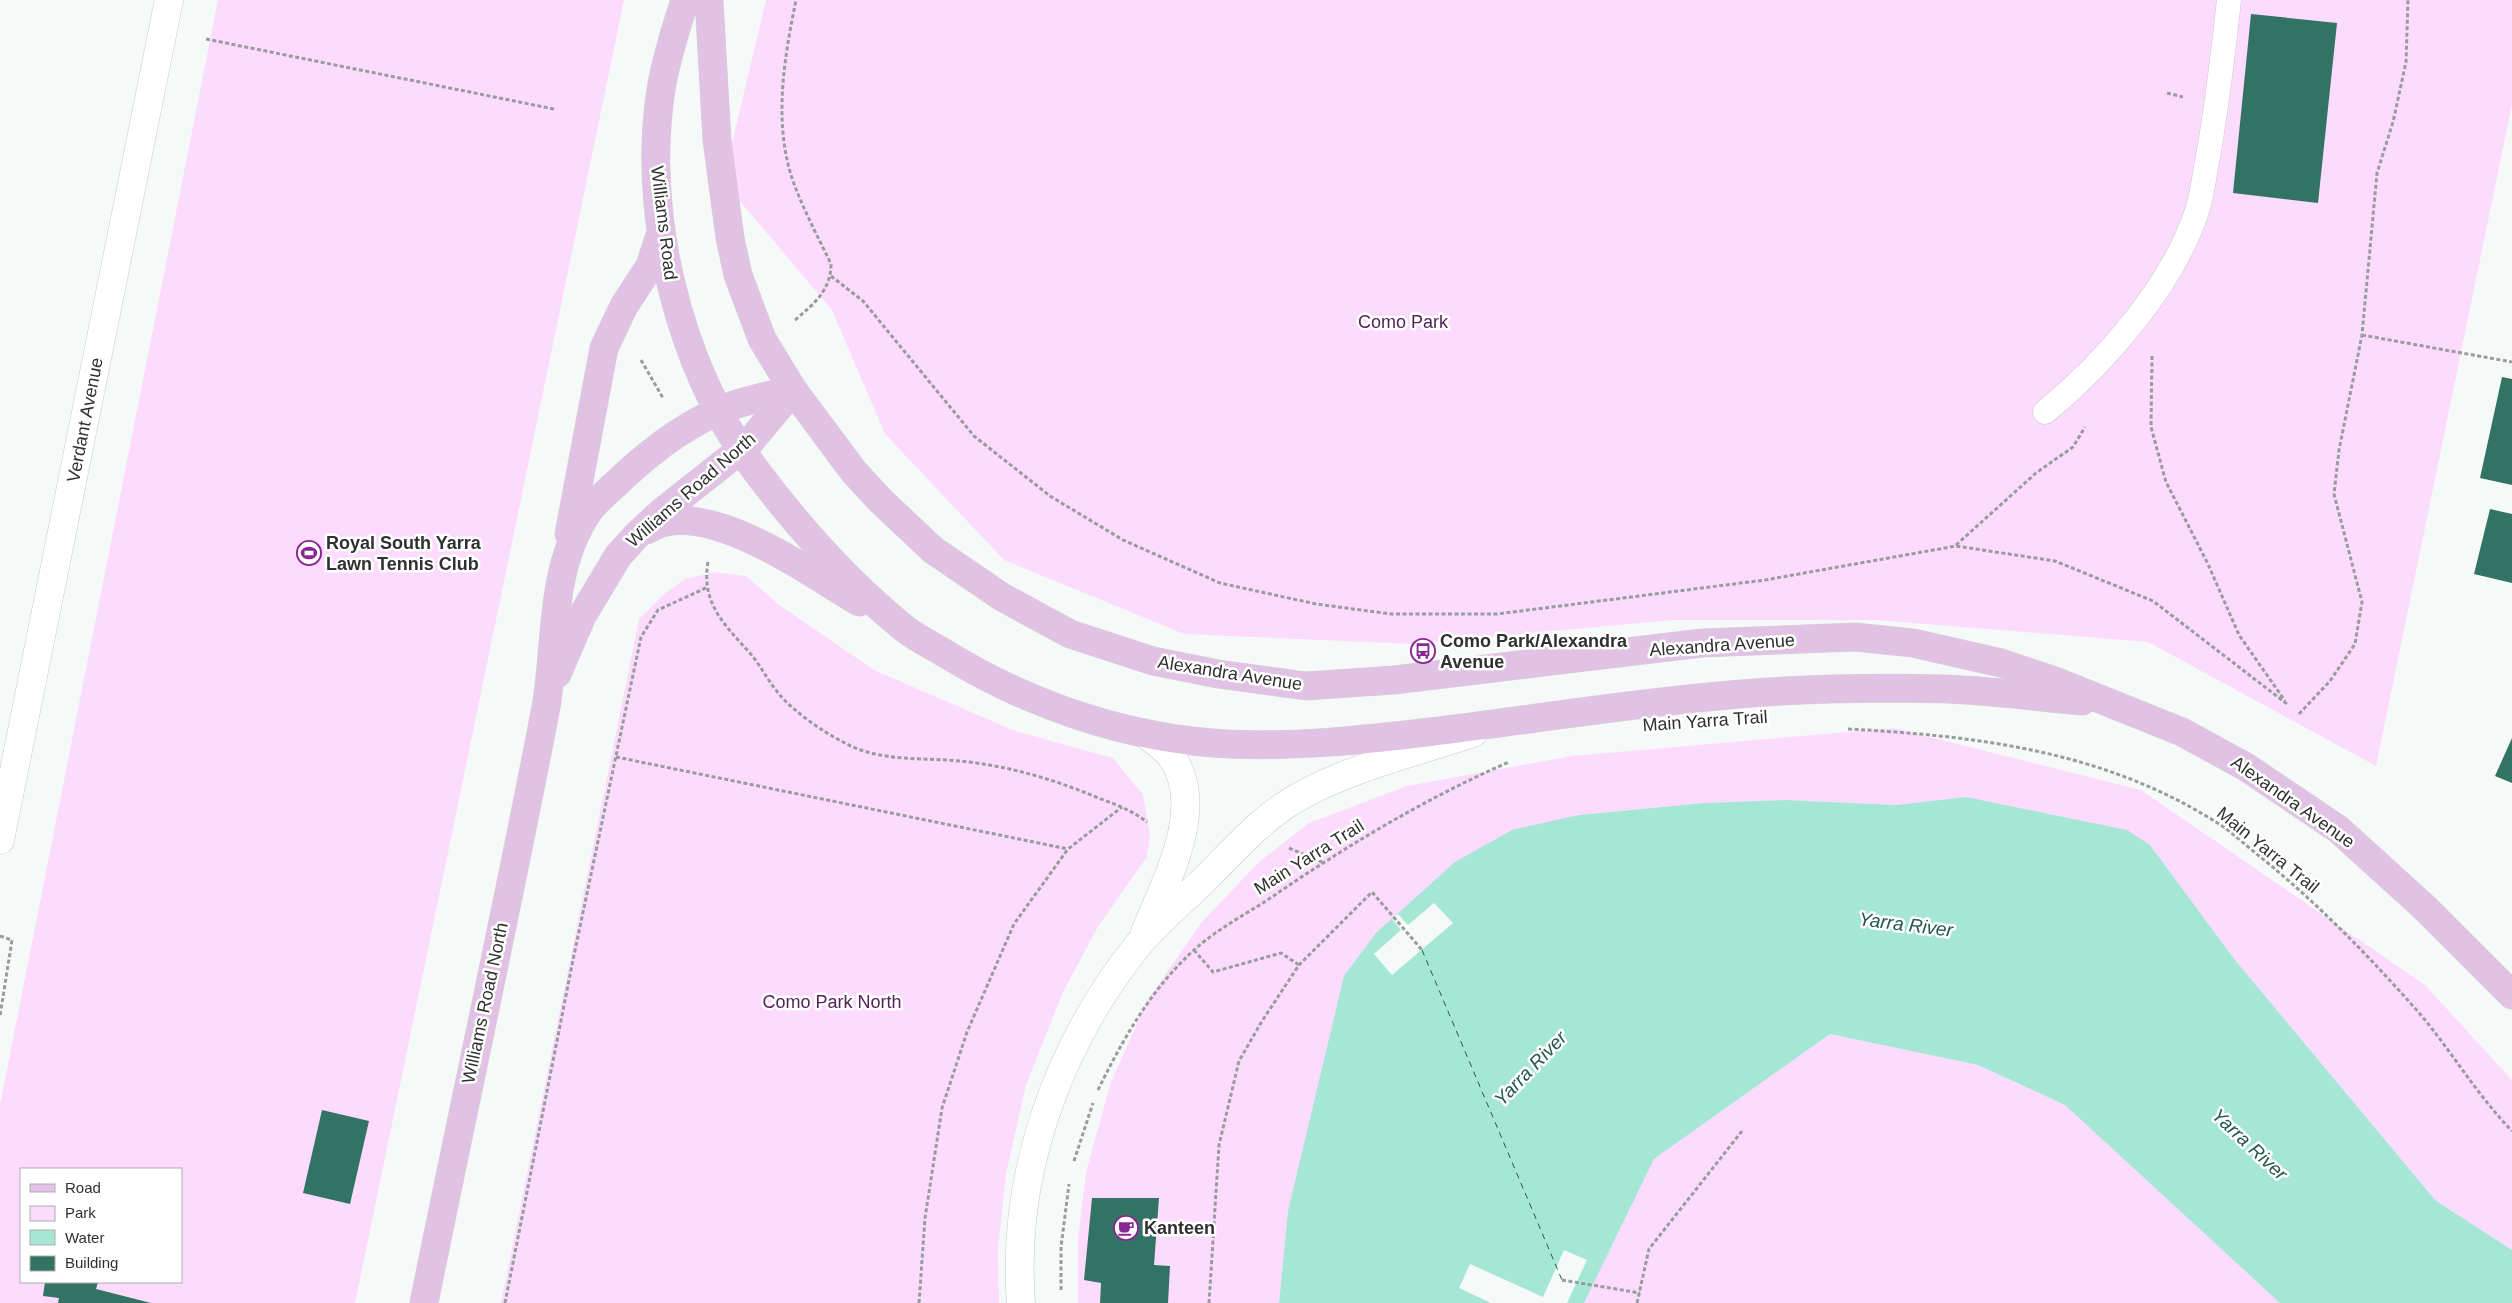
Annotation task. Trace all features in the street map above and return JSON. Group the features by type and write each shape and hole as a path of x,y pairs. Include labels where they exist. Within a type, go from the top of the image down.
{"main road":[{"name":"Williams Road","path":"685,0 670,50 658,117 656,188 668,272 676,305 718,411 741,450"},
{"path":"709,0 717,140 730,238 738,275 762,339 793,390"},
{"path":"558,596 602,355 624,306 650,266 656,252 662,226"},
{"name":"Williams Road North","path":"424,1303 546,703 558,596 567,560 588,512 643,458 696,422 718,411 750,400 793,390"},
{"name":"Williams Road North","path":"546,703 582,616 602,579 628,544 670,505 741,450 793,390"},
{"name":"Alexandra Avenue","path":"793,390 854,472 881,501 933,550 1002,597 1070,634 1154,661 1218,674 1306,686 1394,680 1702,642 1855,637 1913,643 2001,663 2116,705 2182,732 2246,766 2338,829 2424,907 2512,995"},
{"name":"Alexandra Avenue","path":"741,450 816,546 908,631 988,679 1092,720 1144,733 1224,744 1282,745 1338,742 1705,697 1853,689 1952,689 2116,705"},
{"path":"628,544 650,528 666,521 694,521 724,527 752,540 908,631"}],"street":[{"name":"Verdant Avenue","path":"0,840 169,0"},
{"name":"Alexandra Avenue","path":"1139,944 1264,821 1292,800 1342,777 1502,723"},
{"name":"Alexandra Avenue","path":"1021,1303 1018,1270 1021,1219 1041,1128 1059,1077 1081,1031 1139,944 1177,852 1185,815 1183,786 1177,766 1170,755 1144,733"}],"lane":[{"path":"2045,412 2073,389 2117,341 2167,277 2198,211 2218,106 2229,0"}],"path":[{"path":"791,324 824,293 831,276 831,264 793,181 784,145 782,90 796,0"},
{"path":"2299,714 2330,680 2355,644 2362,602 2334,494 2339,450 2362,335 2377,173 2393,122 2406,62 2408,0"},
{"path":"206,39 554,109"},
{"path":"831,276 863,301 974,436 1050,496 1123,540 1220,583 1316,604 1391,614 1497,614 1765,580 1956,546 1987,549 2055,561 2153,601 2287,704 2239,635 2208,564 2166,482 2151,427 2154,349"},
{"path":"2362,335 2512,362"},
{"path":"637,354 663,399"},
{"path":"1956,546 2036,473 2073,447 2089,420 2088,403 2073,389"},
{"path":"709,554 706,570 708,588 714,610 727,630 750,652 780,696 819,727 844,743 876,755 911,760 994,765 1033,774 1122,807 1149,824"},
{"path":"505,1303 641,637 658,610 708,588"},
{"name":"Main Yarra Trail","path":"1845,729 1929,733 1990,741 2055,754 2115,773 2167,796 2217,822 2279,873 2382,971 2435,1030 2465,1076 2512,1131"},
{"path":"616,757 1068,849"},
{"name":"Main Yarra Trail","path":"1073,1164 1096,1094 1120,1044 1152,996 1194,950 1322,862 1459,783 1512,760"},
{"path":"919,1303 925,1218 942,1108 964,1042 1014,924 1068,849 1122,807"},
{"path":"1286,847 1322,862"},
{"path":"1208,1303 1219,1145 1239,1061 1262,1021 1299,965 1372,892 1422,950"},
{"path":"0,936 12,940 0,1016"},
{"path":"1194,950 1213,972 1281,953 1299,965"},
{"path":"1637,1303 1650,1249 1742,1131"},
{"path":"1061,1294 1061,1247 1069,1182"},
{"path":"1562,1280 1640,1293"}],"green space":[{"name":"Royal South Yarra Lawn Tennis Club","path":"218,0 624,0 355,1303 0,1303 0,1105"},
{"name":"Como Park","path":"766,0 2512,0 2512,104 2376,766 2148,642 1876,620 1672,620 1413,644 1184,634 1004,560 885,434 832,310 723,181"},
{"name":"Como Park North","path":"715,572 746,576 778,604 874,670 1015,731 1113,758 1143,795 1150,835 1147,857 1099,925 1063,992 1026,1085 1006,1174 998,1250 999,1303 501,1303 639,619 664,594 685,579"},
{"path":"1894,728 2141,790 2425,985 2512,1080 2512,1250 2435,1200 2235,960 2150,845 1966,797 1896,805 1786,800 1704,803 1579,815 1392,919 1288,1211 1279,1303 1078,1303 1078,1240 1086,1172 1111,1082 1147,1001 1201,923 1259,862 1309,823 1407,786 1572,756"},
{"path":"1830,1034 1978,1065 2066,1105 2280,1303 1584,1303 1654,1159"}],"water":[{"name":"Yarra River","path":"1966,797 2127,830 2150,845 2235,960 2435,1200 2512,1250 2512,1303 2280,1303 2065,1105 1978,1065 1830,1034 1654,1159 1584,1303 1279,1303 1288,1211 1344,976 1376,933 1455,862 1512,830 1579,815 1704,803 1786,800 1896,805"}],"pier":[{"path":"1434,903 1453,923 1392,975 1374,954 1401,930 1392,919 1398,914 1408,925"},
{"path":"1564,1250 1587,1260 1567,1303 1491,1303 1459,1288 1470,1264 1543,1297"}],"building":[{"path":"2251,14 2337,23 2318,203 2233,193"},
{"path":"2502,377 2512,379 2512,485 2480,478"},
{"path":"2490,509 2512,514 2512,583 2474,574"},
{"path":"2512,738 2512,783 2495,776"},
{"path":"322,1110 369,1121 350,1204 303,1193"},
{"path":"1092,1198 1159,1198 1154,1265 1170,1266 1168,1303 1100,1303 1101,1283 1084,1280"},
{"path":"45,1283 98,1283 96,1289 151,1303 58,1303 59,1298 43,1296"}],"ferry route":[{"path":"1422,950 1562,1280"}],"place":[{"name":"Royal South Yarra Lawn Tennis Club","path":"309,553"},
{"name":"Como Park/Alexandra Avenue","path":"1423,651"},
{"name":"Kanteen","path":"1126,1228"}]}
